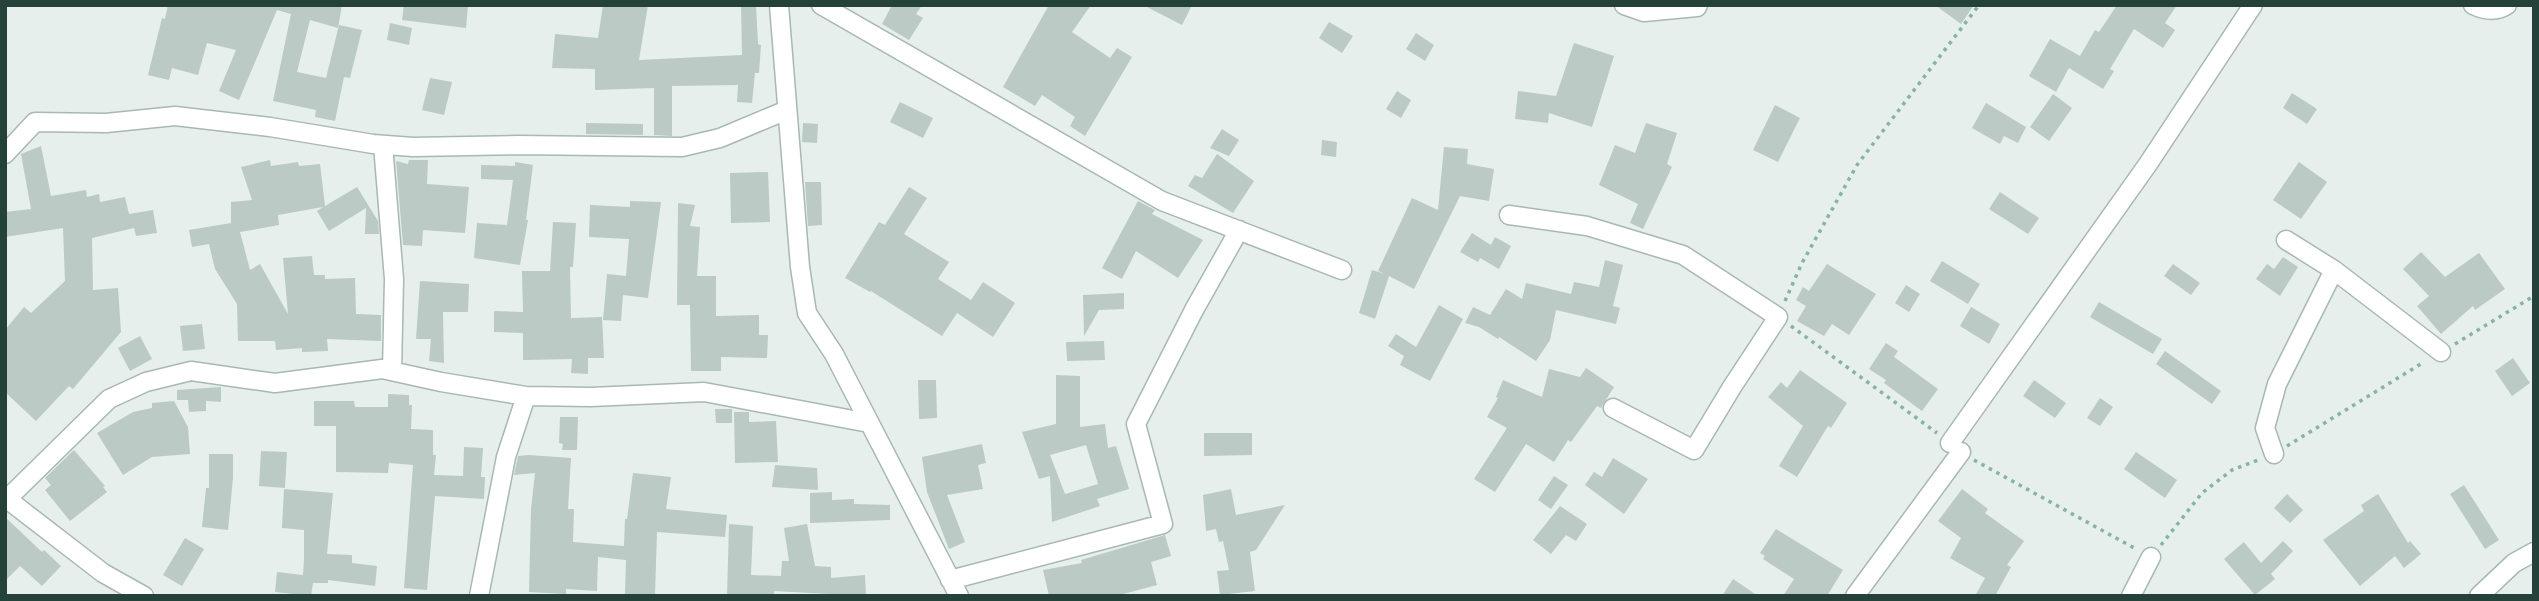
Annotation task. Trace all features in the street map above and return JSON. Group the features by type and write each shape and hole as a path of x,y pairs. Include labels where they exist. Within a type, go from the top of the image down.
{"street":[{"path":"779,5 800,267 807,313 834,354 955,588 1163,524 1136,424 1194,310 1240,230"},
{"path":"821,5 1162,201 1342,270"},
{"path":"1624,5 1644,12 1698,5"},
{"path":"1855,596 2253,5"},
{"path":"2473,5 2483,10 2507,5"},
{"path":"5,154 35,122 106,123 174,116 270,127 383,145 682,147 720,138 787,110"},
{"path":"383,145 394,279 392,371"},
{"path":"1509,215 1587,226 1683,255 1778,317 1694,450 1613,408"},
{"path":"2286,240 2334,270 2441,352"},
{"path":"2274,454 2266,428 2277,384 2334,270"},
{"path":"144,596 103,573 6,500 110,399 146,382 191,371 275,383 382,369 526,396 591,397 705,392 869,423"},
{"path":"479,596 506,457 526,396"},
{"path":"2479,596 2514,563 2534,552"},
{"path":"2131,596 2151,557"}],"path":[{"path":"1979,5 1857,165 1802,263 1778,317 1955,447 2151,557 2202,493 2232,470 2274,454 2534,296"}],"building":[{"path":"168,5 342,5 338,28 310,20 297,72 326,78 339,25 362,30 350,78 344,77 335,121 315,117 316,110 273,101 291,14 277,10 239,100 219,91 236,50 207,43 198,75 172,68 169,80 148,75 162,18 165,19"},
{"path":"404,5 468,5 466,28 402,20"},
{"path":"603,5 648,5 639,60 742,55 741,5 756,5 758,44 761,45 759,73 755,73 752,103 737,102 738,85 672,86 672,136 654,135 654,88 595,90 595,69 552,68 555,34 598,38"},
{"path":"892,5 922,5 916,14 923,18 909,40 882,24"},
{"path":"1049,5 1091,5 1072,32 1110,58 1117,48 1132,57 1085,136 1070,126 1075,117 1042,95 1035,106 1003,87"},
{"path":"1143,5 1192,5 1182,25"},
{"path":"1935,5 1974,5 1961,24"},
{"path":"2117,5 2177,5 2165,23 2175,30 2163,48 2134,29 2110,69 2114,71 2103,89 2069,68 2056,92 2029,76 2050,39 2080,56 2095,30 2099,32"},
{"path":"1329,22 1353,36 1342,53 1319,38"},
{"path":"390,23 412,28 409,45 387,40"},
{"path":"1416,33 1434,45 1425,61 1406,49"},
{"path":"1574,43 1614,56 1592,127 1549,113 1548,123 1515,119 1518,91 1556,96"},
{"path":"430,78 452,82 444,115 422,110"},
{"path":"1397,91 1411,100 1401,118 1386,109"},
{"path":"2292,93 2317,109 2307,124 2283,108"},
{"path":"2053,94 2072,108 2049,141 2030,127"},
{"path":"900,102 933,118 923,138 890,122"},
{"path":"1986,103 2026,127 2018,143 2004,136 2000,144 1972,128"},
{"path":"1775,105 1800,118 1778,162 1753,150"},
{"path":"586,123 643,124 643,135 586,134"},
{"path":"803,123 818,124 817,143 802,142"},
{"path":"1646,123 1677,133 1667,164 1672,167 1643,229 1630,223 1638,204 1599,185 1615,145 1635,153"},
{"path":"1222,129 1239,140 1229,156 1210,148"},
{"path":"1322,140 1337,142 1336,157 1321,155"},
{"path":"41,146 51,196 86,190 87,197 99,194 100,202 125,197 129,214 153,210 157,233 136,236 134,228 92,238 93,290 118,288 121,332 73,389 69,386 36,421 5,392 5,330 24,307 31,313 65,281 63,228 5,237 5,212 31,209 21,154"},
{"path":"1444,147 1468,149 1467,164 1494,169 1489,201 1460,196 1414,289 1389,276 1375,319 1359,313 1372,270 1385,274 1378,271 1412,198 1438,210"},
{"path":"1217,154 1254,181 1233,213 1188,186 1195,175 1202,178"},
{"path":"270,160 271,166 298,162 299,166 320,164 325,206 357,187 378,221 379,234 365,234 366,208 329,231 317,211 323,207 278,215 279,225 240,232 250,270 260,264 288,314 283,258 312,256 314,275 325,275 325,279 355,278 356,314 381,315 381,341 327,339 328,351 302,352 302,348 276,350 275,341 238,341 237,304 215,269 209,244 192,247 189,230 231,223 231,202 252,200 241,167"},
{"path":"409,160 428,160 427,184 469,187 465,233 423,230 422,246 403,245 396,161 408,164"},
{"path":"515,162 533,165 528,220 520,265 474,258 477,223 507,225 513,180 481,179 481,165 515,166"},
{"path":"2299,162 2327,182 2301,219 2273,200"},
{"path":"768,172 770,222 731,223 730,173"},
{"path":"805,182 821,182 822,225 808,226"},
{"path":"909,187 927,198 904,234 949,262 938,279 971,300 983,282 1015,303 993,337 957,313 942,336 871,291 845,278 879,222 885,225"},
{"path":"2000,192 2039,218 2028,234 1989,209"},
{"path":"630,201 661,202 648,298 623,295 621,321 603,320 607,274 626,276 629,239 589,237 590,205 630,207"},
{"path":"1138,201 1155,210 1152,214 1203,240 1178,278 1136,251 1122,279 1102,268"},
{"path":"678,203 695,205 690,226 700,227 697,276 716,276 716,316 759,315 759,335 768,335 767,358 721,357 721,371 691,371 690,305 677,305"},
{"path":"553,222 576,223 573,267 570,267 571,318 602,317 604,358 588,358 588,374 571,373 572,359 523,360 523,333 494,332 494,311 523,312 522,271 550,271"},
{"path":"1472,233 1491,245 1495,237 1511,246 1499,269 1480,258 1478,262 1460,252"},
{"path":"2421,252 2445,277 2479,253 2505,289 2475,310 2473,306 2441,334 2417,306 2429,296 2403,269"},
{"path":"2283,257 2298,267 2280,296 2256,279 2267,264 2274,269"},
{"path":"1605,260 1623,265 1613,306 1620,308 1616,324 1556,310 1550,340 1536,361 1499,337 1498,339 1479,327 1465,323 1473,307 1490,315 1506,289 1522,299 1526,283 1571,294 1574,282 1599,287"},
{"path":"1942,261 1980,284 1968,304 1930,281"},
{"path":"1827,264 1876,294 1849,335 1832,324 1824,336 1797,321 1806,306 1796,300 1803,287 1809,291"},
{"path":"2173,264 2200,283 2191,295 2164,276"},
{"path":"420,281 469,284 468,312 443,312 444,363 429,361 431,339 416,339"},
{"path":"1906,285 1920,294 1909,312 1895,303"},
{"path":"1124,293 1124,309 1099,310 1084,336 1083,295"},
{"path":"2099,302 2162,339 2153,354 2090,317"},
{"path":"1439,305 1463,319 1430,381 1400,365 1404,356 1388,346 1396,334 1416,347"},
{"path":"1971,307 2000,324 1989,344 1960,326"},
{"path":"202,324 205,349 183,351 180,326"},
{"path":"140,336 152,359 130,371 118,348"},
{"path":"1104,341 1105,360 1067,361 1066,342"},
{"path":"1886,343 1898,351 1894,357 1938,389 1922,411 1869,369"},
{"path":"2165,351 2221,391 2212,404 2156,364"},
{"path":"2513,358 2530,383 2512,396 2495,371"},
{"path":"1586,368 1614,387 1601,408 1597,406 1571,442 1568,440 1554,462 1526,444 1495,492 1474,479 1507,428 1487,417 1498,398 1496,397 1503,380 1542,397 1549,369 1580,377"},
{"path":"1800,370 1847,403 1831,428 1828,426 1797,477 1779,466 1803,426 1768,397 1781,382 1787,388"},
{"path":"1056,375 1080,376 1080,427 1105,424 1108,448 1116,446 1129,489 1097,499 1100,506 1052,522 1050,476 1039,479 1022,432 1056,424","holes":["1086,445 1098,484 1065,494 1050,455"]},
{"path":"918,380 936,380 937,418 919,419"},
{"path":"2034,380 2066,403 2055,418 2023,396"},
{"path":"221,387 221,402 206,401 206,411 189,412 188,400 177,400 177,390"},
{"path":"388,394 409,395 409,405 412,405 411,429 433,430 433,455 436,455 434,475 463,476 464,447 483,448 481,477 485,477 484,499 435,496 427,590 404,588 413,465 389,463 388,473 336,472 336,426 314,426 314,401 354,401 355,407 388,407"},
{"path":"2100,398 2113,407 2100,426 2087,418"},
{"path":"174,401 188,427 190,454 152,457 123,475 97,433 133,412 152,408 152,403"},
{"path":"715,409 732,409 732,423 716,423"},
{"path":"734,412 749,412 749,422 776,421 778,462 735,463"},
{"path":"560,417 578,417 577,450 562,450 563,444 559,443"},
{"path":"1204,433 1252,433 1252,455 1204,456"},
{"path":"982,444 986,463 978,465 983,489 947,495 965,542 949,549 927,492 922,457"},
{"path":"74,450 105,486 103,487 107,492 70,521 45,490 51,485 45,478"},
{"path":"261,451 287,452 285,488 259,486"},
{"path":"2136,452 2177,480 2165,498 2124,469"},
{"path":"209,454 233,454 228,530 202,527 206,488 209,488"},
{"path":"518,456 571,458 568,509 574,509 573,542 624,546 625,519 633,473 671,477 666,509 727,515 725,537 657,532 655,595 625,594 626,560 598,557 597,591 566,589 566,594 529,592 531,509 535,473 514,475"},
{"path":"1613,458 1648,479 1624,514 1585,485 1594,472 1602,477"},
{"path":"775,465 817,468 818,490 772,487"},
{"path":"1554,476 1568,485 1551,509 1538,500"},
{"path":"2464,485 2499,540 2485,549 2450,494"},
{"path":"284,489 333,493 327,554 352,555 352,563 377,566 375,586 328,580 328,583 313,583 311,596 275,592 277,572 303,575 304,530 282,528"},
{"path":"1231,489 1236,515 1285,505 1256,550 1250,552 1255,591 1220,595 1217,571 1229,570 1223,541 1219,542 1216,529 1206,531 1203,495"},
{"path":"1962,489 1988,509 1985,513 2024,541 2007,565 2011,567 1995,596 1975,596 1985,578 1950,558 1961,538 1938,521"},
{"path":"832,492 832,500 854,499 854,504 890,505 890,520 810,523 810,493"},
{"path":"2287,494 2303,510 2290,523 2274,508"},
{"path":"2378,494 2408,543 2410,541 2421,554 2404,568 2395,556 2360,586 2323,540 2364,511 2361,505"},
{"path":"1560,506 1587,524 1576,541 1566,535 1551,554 1533,540"},
{"path":"5,517 61,566 42,586 20,566 5,581"},
{"path":"729,524 753,526 751,575 781,576 782,561 789,561 784,528 807,524 815,566 831,567 831,578 865,575 866,596 774,591 774,596 727,596"},
{"path":"1776,529 1843,570 1827,596 1783,596 1794,579 1763,559 1765,556 1760,553"},
{"path":"1165,535 1171,556 1151,562 1157,585 1116,596 1049,596 1043,570 1082,563 1081,560"},
{"path":"185,538 204,549 182,586 163,575"},
{"path":"2283,541 2293,551 2271,574 2275,579 2255,595 2224,559 2244,542 2261,563"},
{"path":"1733,579 1758,596 1722,596"}]}
